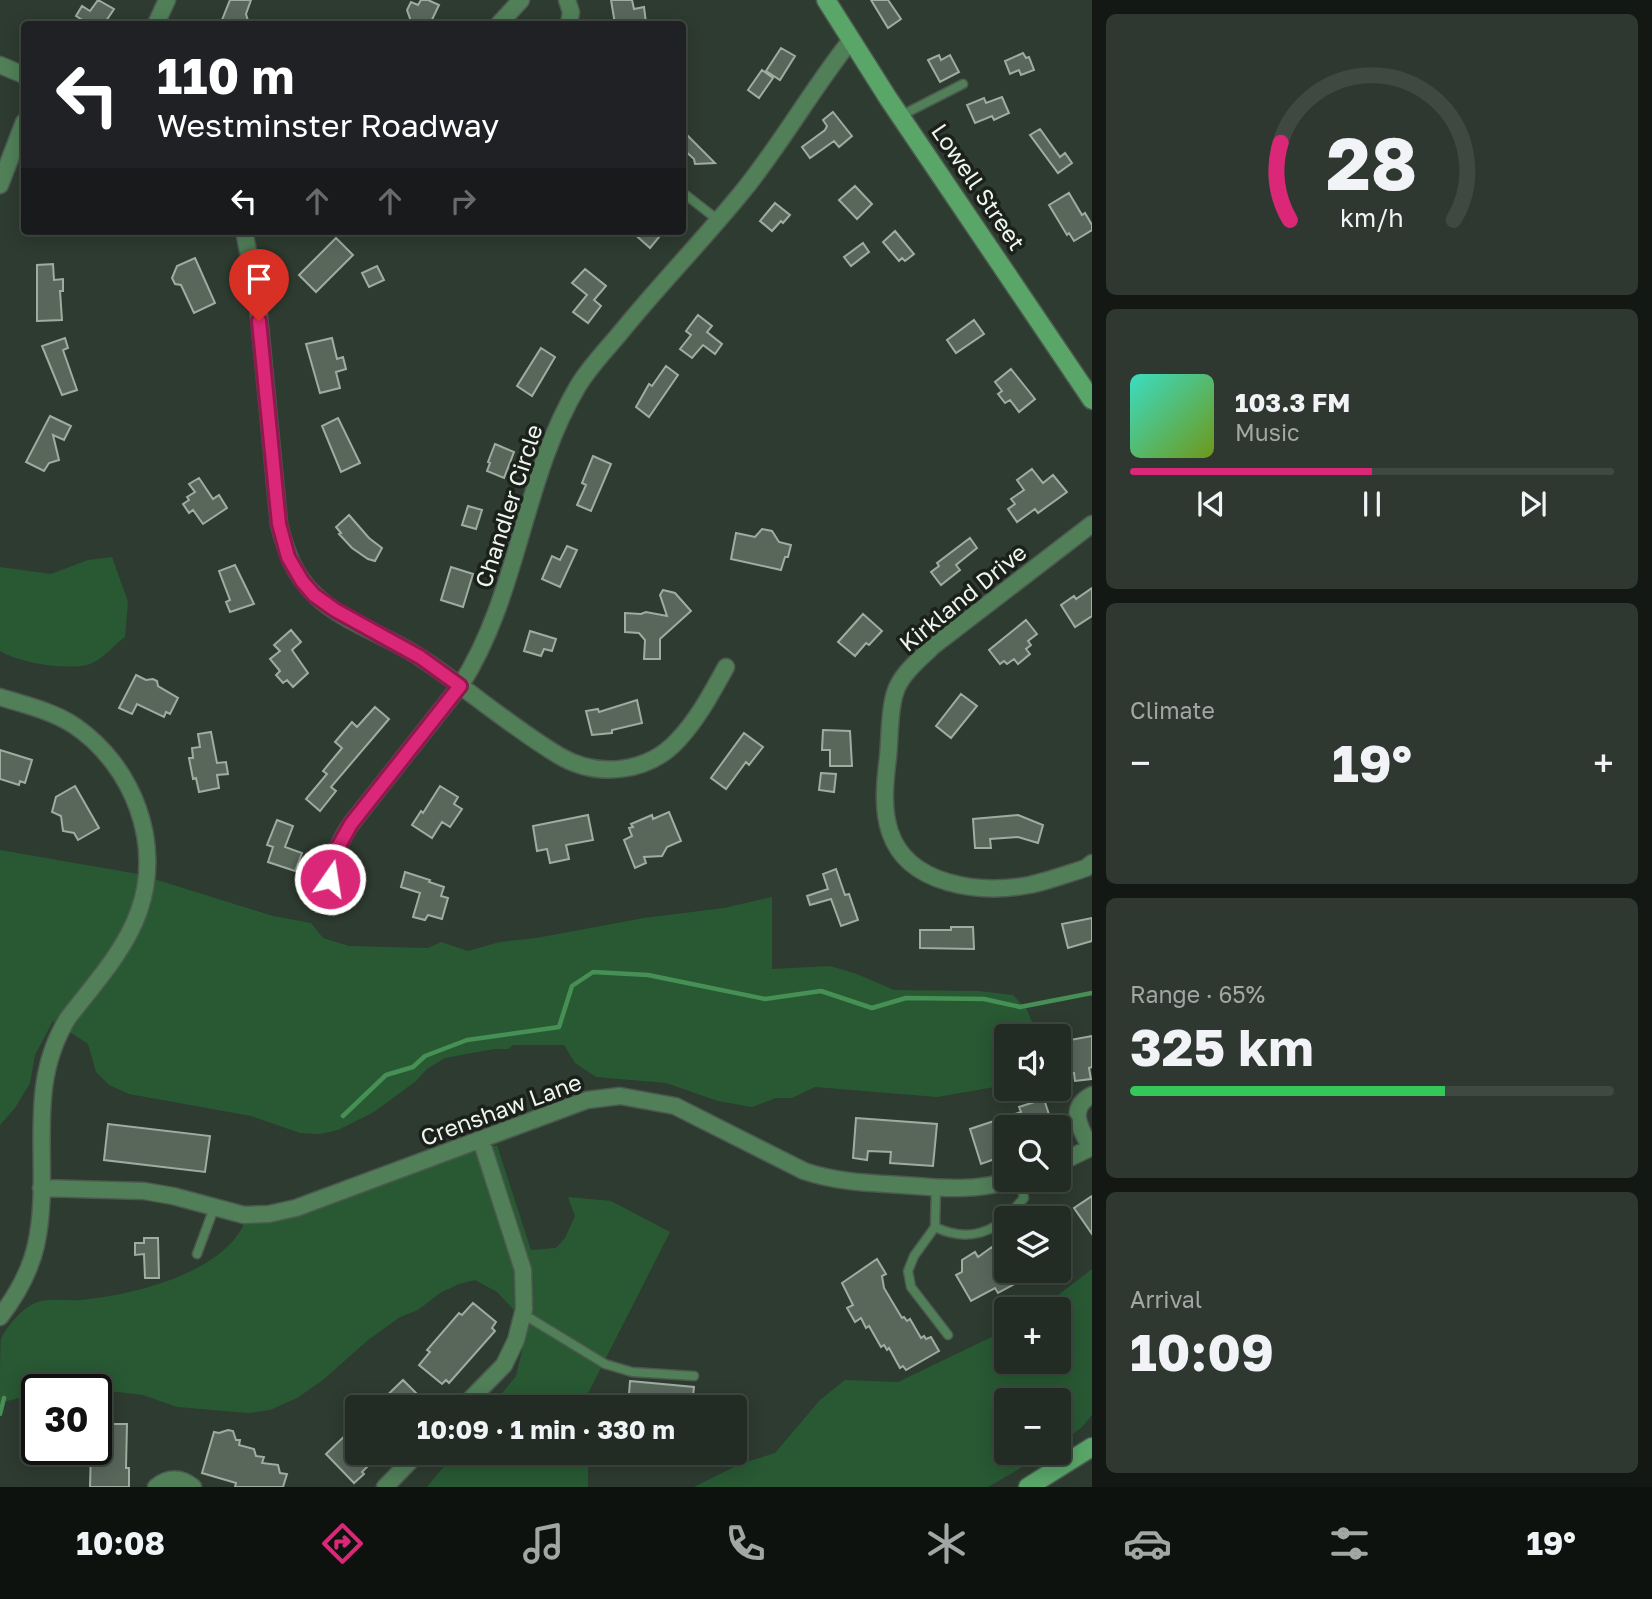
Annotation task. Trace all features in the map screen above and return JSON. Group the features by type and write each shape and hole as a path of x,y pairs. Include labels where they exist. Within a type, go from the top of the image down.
{"main road":[{"name":"Lowell Street","path":"829,1 850,40 900,116 1092,400"},
{"path":"1028,1487 1092,1447"}],"street":[{"path":"157,21 167,0"},
{"path":"502,21 521,0"},
{"path":"568,0 571,12 570,21"},
{"name":"Chandler Circle","path":"333,907 330,866 343,836 460,686 471,670 496,617 529,503 555,433 579,384 632,318 743,191 850,40"},
{"path":"0,65 21,74"},
{"path":"0,185 21,130"},
{"path":"245,235 257,296 279,524 288,557 302,581 325,604 420,657 563,758 588,768 614,770 646,762 674,745 690,727 726,667"},
{"name":"Kirkland Drive","path":"1092,524 932,647 913,666 895,692 884,788 889,831 900,851 916,868 937,879 972,886 1029,885 1086,868 1092,863"},
{"path":"0,697 53,714 90,738 120,771 141,814 146,838 145,887 140,909 129,934 68,1018 49,1059 43,1089 38,1233 32,1260 14,1297 0,1317"},
{"path":"1071,1157 1092,1147 1081,1130 1077,1115 1083,1101 1092,1095"},
{"name":"Crenshaw Lane","path":"41,1188 144,1191 173,1196 244,1216 269,1214 296,1208 587,1100 620,1096 674,1106 804,1171 825,1178 936,1188 975,1188 994,1184"},
{"path":"474,1395 504,1364 516,1340 523,1314 523,1270 481,1140"},
{"path":"386,1487 407,1465"},
{"path":"156,1487 172,1479 188,1482 194,1487"}],"lane":[{"path":"900,116 963,84"},
{"path":"686,195 718,220"},
{"path":"936,1188 935,1227 914,1256 908,1271 911,1287 948,1335"},
{"path":"197,1254 214,1208"},
{"path":"935,1227 963,1236 994,1227"},
{"path":"523,1314 606,1364 632,1372 694,1376"}],"green space":[{"path":"112,557 128,602 125,637 104,656 90,664 69,667 44,665 0,651 0,567 51,574 88,560"},
{"path":"0,850 138,874 273,916 311,923 323,938 349,946 428,948 441,942 468,951 500,942 644,918 724,908 772,897 772,969 830,966 894,990 979,991 1013,995 1027,1010 1033,1024 994,1024 994,1087 937,1097 815,1087 792,1098 776,1098 752,1107 718,1101 666,1083 596,1077 575,1063 564,1045 513,1045 508,1049 445,1058 427,1069 416,1081 374,1112 338,1130 320,1134 300,1133 251,1116 129,1094 109,1085 96,1072 88,1044 53,1021 35,1055 30,1083 15,1108 0,1125"},
{"path":"497,1145 531,1250 556,1248 565,1238 575,1216 568,1197 611,1201 670,1232 587,1395 501,1395 516,1376 528,1325 497,1292 475,1280 440,1293 418,1310 400,1317 368,1340 323,1380 297,1398 270,1410 248,1413 177,1407 143,1395 112,1391 112,1374 21,1374 21,1397 0,1403 1,1339 17,1317 33,1304 48,1300 81,1300 125,1293 173,1279 216,1256 232,1241 244,1224 276,1220 456,1155"},
{"path":"1092,1269 1092,1415 1071,1436 1071,1388 994,1388 994,1465 1026,1465 988,1487 694,1487 738,1465 747,1465 747,1462 775,1453 820,1400 845,1380 898,1382 994,1336 994,1374 1071,1374 1071,1297 1056,1297"},
{"path":"445,1465 588,1465 588,1487 427,1487"}],"building":[{"path":"98,0 114,9 106,21 84,21 76,16 82,6 90,11"},
{"path":"230,0 251,0 246,14 248,21 222,20"},
{"path":"421,0 428,0 439,5 431,21 411,21 407,10 411,2 418,5"},
{"path":"611,0 632,0 634,9 644,7 646,21 614,21"},
{"path":"871,0 888,0 901,19 888,28"},
{"path":"781,48 795,56 780,80 766,71"},
{"path":"1023,53 1026,58 1029,57 1034,70 1021,75 1019,70 1010,74 1005,61"},
{"path":"939,55 941,60 950,55 959,72 940,82 928,60"},
{"path":"762,70 773,78 759,98 748,90"},
{"path":"1002,97 1009,113 994,120 992,116 975,123 967,105 984,98 986,103"},
{"path":"833,112 852,136 839,147 834,141 810,158 802,147 825,130 827,126 823,120"},
{"path":"1040,129 1060,157 1065,153 1072,163 1058,173 1030,135"},
{"path":"686,134 715,163 695,164 694,159 686,152"},
{"path":"855,186 872,204 857,219 839,200"},
{"path":"1069,193 1082,215 1085,213 1092,225 1092,230 1074,241 1069,233 1067,235 1049,205"},
{"path":"775,203 790,215 772,231 760,221"},
{"path":"895,231 914,254 905,261 902,258 899,261 883,242"},
{"path":"635,235 661,235 650,248"},
{"path":"336,238 353,255 316,292 299,275"},
{"path":"863,243 869,252 851,266 844,257"},
{"path":"195,258 215,303 194,313 181,285 175,284 172,278 177,266"},
{"path":"53,264 54,280 63,279 63,291 60,291 62,320 37,321 37,265"},
{"path":"377,266 384,280 369,287 362,273"},
{"path":"585,269 606,286 594,300 601,306 588,323 573,312 587,295 572,283"},
{"path":"698,315 712,326 707,332 722,344 715,354 703,345 692,358 680,349 691,335 686,331"},
{"path":"974,320 984,334 956,353 947,340"},
{"path":"65,338 68,348 63,350 77,390 62,395 42,346"},
{"path":"332,338 337,359 343,357 346,369 336,372 340,388 320,393 306,344"},
{"path":"541,348 555,357 532,396 517,386"},
{"path":"666,366 678,375 649,417 636,407 649,384 652,386"},
{"path":"1011,369 1035,399 1019,412 1010,400 1005,403 998,394 1002,391 995,382"},
{"path":"50,416 71,426 64,440 53,435 59,460 49,463 44,471 26,462"},
{"path":"338,418 360,463 341,472 322,426"},
{"path":"495,444 514,452 504,478 487,471"},
{"path":"593,456 611,464 591,511 577,505 586,485 582,483"},
{"path":"1032,469 1043,483 1053,475 1067,492 1038,513 1035,509 1017,522 1008,509 1015,504 1011,499 1024,490 1017,480"},
{"path":"199,478 213,499 219,495 227,508 203,524 193,510 189,513 183,504 189,500 187,497 195,492 189,484"},
{"path":"468,506 482,510 476,529 462,525"},
{"path":"349,515 369,538 382,548 375,561 352,548 339,534 341,533 336,527"},
{"path":"762,529 772,531 779,542 791,545 781,570 731,559 736,533 755,537"},
{"path":"970,538 977,548 956,565 960,570 941,585 931,572 939,566 937,563"},
{"path":"567,546 577,550 560,587 542,579 552,556 560,560"},
{"path":"235,565 254,604 230,612 226,602 230,600 219,571"},
{"path":"451,567 473,574 463,607 441,600"},
{"path":"1092,588 1092,616 1075,627 1061,605"},
{"path":"663,590 675,593 691,611 660,639 660,659 644,659 645,640 639,633 625,632 625,613 646,612 667,616 660,595"},
{"path":"863,614 882,631 855,656 838,642"},
{"path":"1026,620 1037,634 1028,641 1031,645 1026,649 1030,654 1018,664 1014,659 1007,664 1004,661 1000,664 989,650"},
{"path":"291,630 301,642 292,650 308,673 293,687 287,680 283,683 276,675 280,671 270,659 280,651 274,645"},
{"path":"530,631 556,639 552,651 544,649 541,656 524,651"},
{"path":"136,675 157,681 158,686 178,698 170,714 166,712 164,717 137,704 132,714 119,708"},
{"path":"961,694 977,706 951,738 936,726"},
{"path":"637,700 642,723 612,730 612,733 592,735 586,711 598,709 599,712"},
{"path":"375,707 389,719 331,787 336,791 320,811 306,799 327,774 323,771 342,748 335,742 352,722 357,727"},
{"path":"823,730 850,731 852,766 830,766 830,750 822,750"},
{"path":"211,732 217,763 226,762 228,774 217,775 219,788 199,792 189,758 193,758 192,748 200,747 198,734"},
{"path":"744,733 763,747 749,765 746,762 726,789 711,778"},
{"path":"0,750 32,760 25,783 20,781 19,785 0,779"},
{"path":"821,773 836,774 834,792 819,790"},
{"path":"75,786 99,828 78,840 74,833 63,831 61,816 52,812 56,797"},
{"path":"440,786 458,797 454,804 462,809 450,827 442,822 432,838 412,825"},
{"path":"669,812 681,841 667,847 662,856 644,857 646,863 635,868 624,840 632,836 629,828 633,827 631,824 652,815 653,819"},
{"path":"588,815 593,840 566,845 569,859 550,863 547,849 537,851 533,826"},
{"path":"1018,815 1043,825 1038,843 1018,837 990,839 991,848 975,848 973,819"},
{"path":"277,820 293,826 285,847 302,853 295,871 268,862 273,847 267,845"},
{"path":"836,869 858,920 841,926 831,899 810,905 807,896 828,889 823,874"},
{"path":"405,872 444,887 441,896 448,898 442,919 428,915 425,920 413,917 420,893 401,887"},
{"path":"1092,918 1092,941 1068,948 1062,924"},
{"path":"951,927 973,927 974,949 920,948 920,930 951,930"},
{"path":"1092,1036 1092,1067 1089,1068 1091,1079 1075,1081 1074,1073 1071,1073 1071,1040"},
{"path":"1045,1101 1049,1115 1012,1115 1021,1112 1019,1107"},
{"path":"856,1118 937,1124 933,1166 890,1163 891,1152 868,1151 867,1160 853,1158"},
{"path":"994,1121 994,1159 981,1164 970,1129"},
{"path":"108,1124 210,1136 205,1172 104,1160"},
{"path":"1092,1196 1092,1234 1074,1208"},
{"path":"144,1238 158,1238 159,1278 145,1278 144,1254 135,1255 135,1243 144,1243"},
{"path":"992,1247 994,1283 1016,1283 998,1293 995,1288 971,1301 956,1275 962,1272 962,1260 975,1252 978,1257"},
{"path":"877,1259 886,1274 882,1276 884,1288 902,1318 907,1321 910,1319 921,1338 931,1337 939,1351 906,1370 903,1366 900,1368 889,1348 887,1350 884,1345 881,1347 861,1318 855,1322 847,1308 853,1305 842,1283"},
{"path":"473,1303 496,1322 492,1328 495,1331 449,1383 446,1380 442,1384 419,1365 430,1352 427,1350 459,1313 462,1315"},
{"path":"403,1380 418,1395 387,1395"},
{"path":"630,1381 694,1387 693,1395 629,1395"},
{"path":"112,1424 127,1424 126,1468 129,1468 129,1487 90,1487 91,1465 112,1465"},
{"path":"233,1431 236,1440 240,1440 239,1445 254,1449 256,1456 264,1457 262,1463 278,1465 280,1473 287,1474 283,1487 235,1487 236,1483 202,1473 214,1432"},
{"path":"345,1436 345,1465 369,1465 354,1483 326,1454"}],"waterway":[{"path":"343,1116 386,1075 413,1067 425,1056 467,1040 559,1027 572,986 593,972 648,975 765,999 821,991 872,1008 906,998 984,999 1020,1007 1092,993"},
{"path":"0,1414 4,1398"}],"route":[{"path":"259,321 279,524 288,557 302,581 325,604 420,657 460,686 351,824 333,856 330,879"}]}
